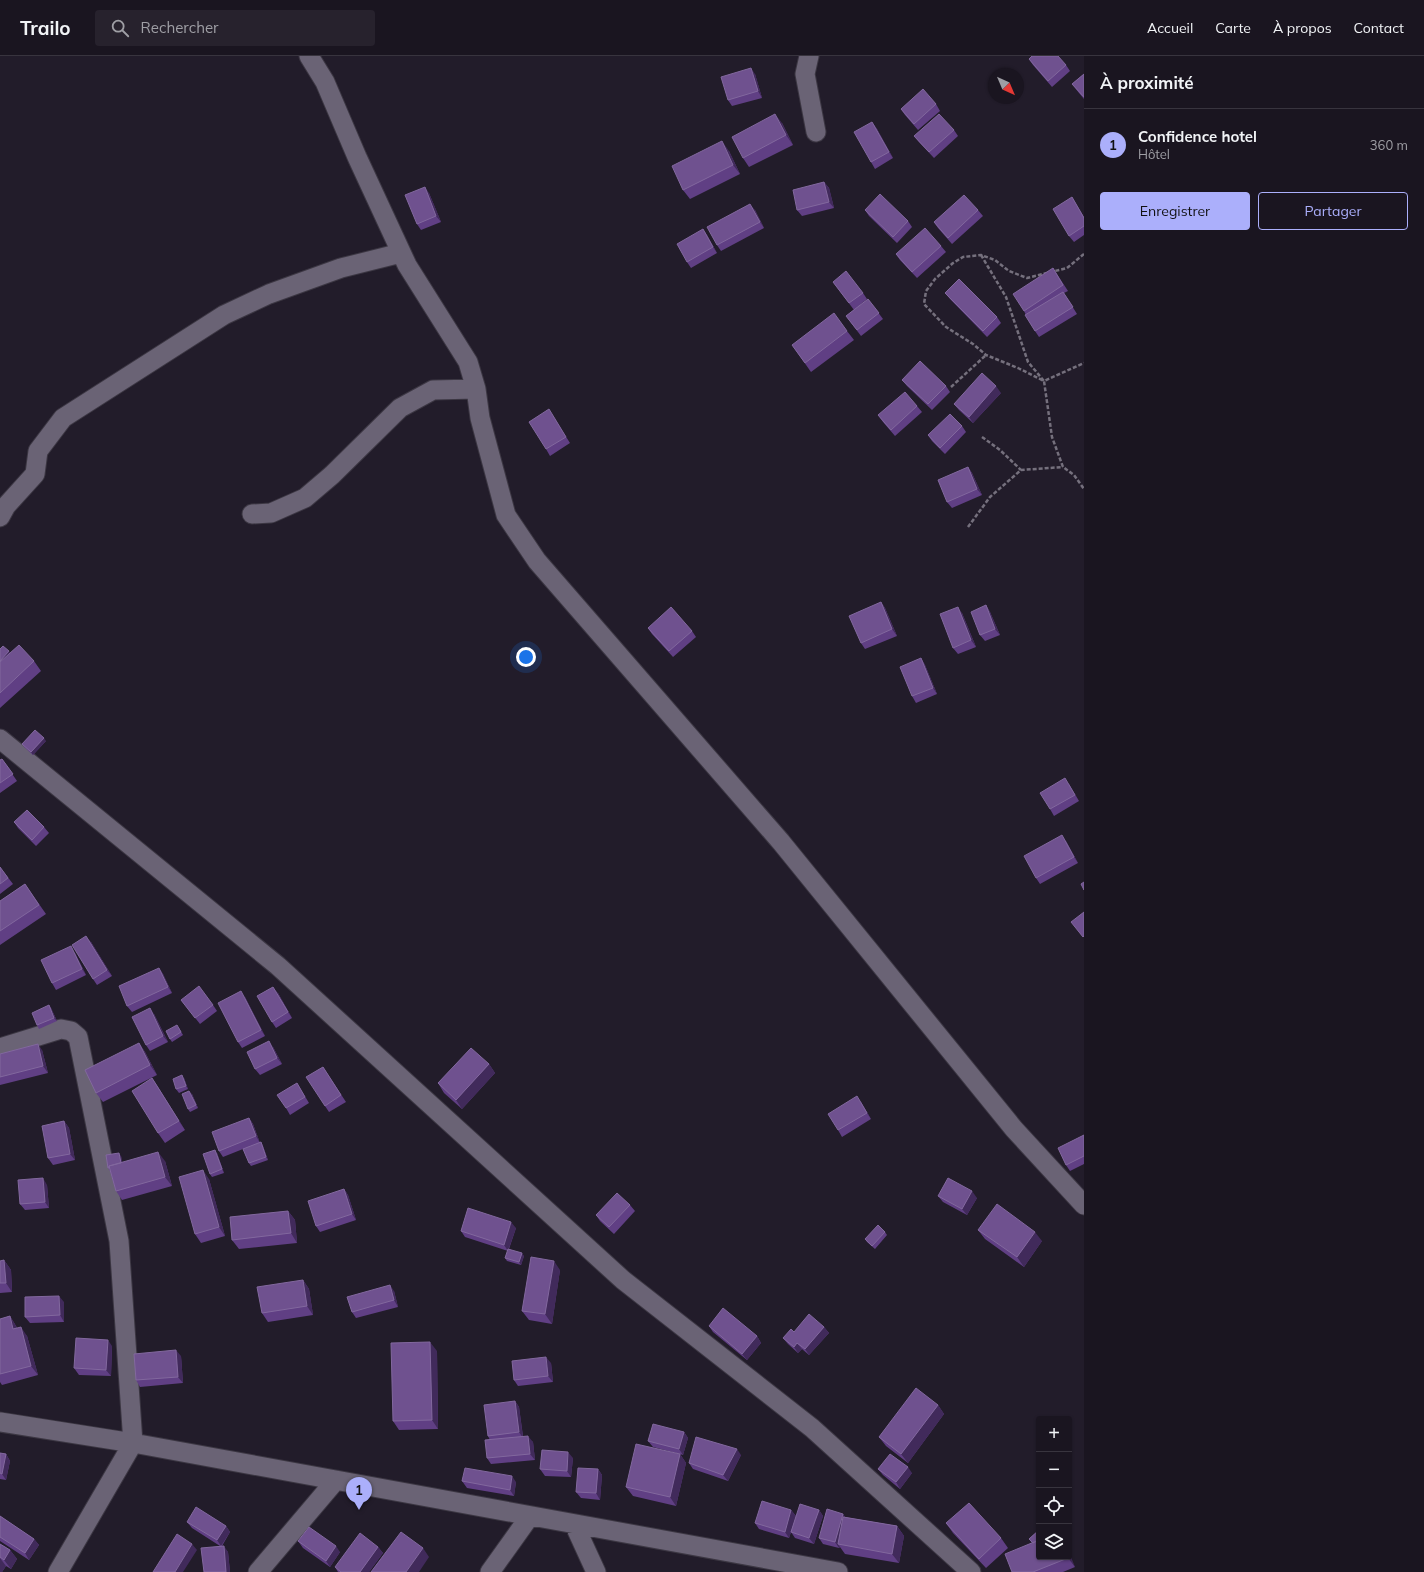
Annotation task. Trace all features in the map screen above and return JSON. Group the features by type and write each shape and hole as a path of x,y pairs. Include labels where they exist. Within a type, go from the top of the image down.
{"street":[{"path":"309,56 325,82 357,157 407,265 468,362 476,389 480,418 506,515 537,561 781,842 1014,1129 1084,1205"},
{"path":"809,56 806,74 816,132"},
{"path":"0,516 6,506 35,474 38,451 63,418 70,413 224,315 269,294 326,274 401,253"},
{"path":"252,514 271,513 304,498 332,475 400,408 433,390 476,389"},
{"path":"0,739 278,966 623,1280 812,1428 971,1572"},
{"path":"0,1048 61,1028 71,1031 78,1037 119,1241 133,1443 58,1572"},
{"path":"0,1422 133,1443 838,1572"},
{"path":"258,1572 336,1480"},
{"path":"490,1572 530,1516"},
{"path":"574,1524 596,1572"}],"path":[{"path":"1044,381 1018,368 986,355 973,344 946,327 924,304 926,291 935,279 953,263 963,257 981,255 995,260 1010,270 1027,278 1068,268 1084,254"},
{"path":"981,255 1006,297 1028,362 1044,381 1052,437 1063,467 1074,475 1084,489"},
{"path":"951,387 986,355"},
{"path":"1044,381 1084,363"},
{"path":"982,437 1000,450 1021,470"},
{"path":"968,527 990,497 1021,470 1063,467"}],"building":[{"path":"1032,56 1058,56 1066,65 1048,81 1029,59"},
{"path":"751,68 758,91 728,100 721,77"},
{"path":"1084,74 1084,97 1072,84"},
{"path":"923,89 936,104 914,124 901,109"},
{"path":"775,114 786,135 743,158 732,137"},
{"path":"939,114 954,130 929,152 914,136"},
{"path":"872,122 889,152 871,162 854,132"},
{"path":"722,141 733,165 683,190 672,166"},
{"path":"824,182 829,202 797,210 793,190"},
{"path":"425,187 436,216 417,224 405,195"},
{"path":"880,194 908,221 893,237 865,210"},
{"path":"964,195 978,210 948,238 934,222"},
{"path":"1072,197 1084,218 1084,226 1069,236 1053,209"},
{"path":"750,204 760,222 717,245 707,227"},
{"path":"925,228 941,246 912,272 896,254"},
{"path":"703,229 713,247 687,262 677,244"},
{"path":"1053,268 1063,285 1024,311 1013,294"},
{"path":"846,271 863,293 849,303 833,282"},
{"path":"959,279 997,317 983,331 945,293"},
{"path":"1063,292 1073,307 1035,331 1025,315"},
{"path":"868,299 879,313 857,330 846,316"},
{"path":"834,313 847,331 805,363 792,345"},
{"path":"920,361 946,386 928,404 902,380"},
{"path":"982,373 996,386 969,417 954,404"},
{"path":"905,392 917,406 891,430 878,415"},
{"path":"549,409 566,437 546,449 529,422"},
{"path":"950,414 962,426 940,448 928,435"},
{"path":"968,467 977,489 947,502 938,480"},
{"path":"881,602 892,629 861,643 849,616"},
{"path":"986,605 995,629 980,635 971,612"},
{"path":"671,607 692,631 669,651 648,628"},
{"path":"958,607 971,640 953,648 940,614"},
{"path":"19,645 34,661 0,693 0,662"},
{"path":"3,646 9,651 0,661 0,649"},
{"path":"921,658 933,688 912,696 900,667"},
{"path":"35,730 44,738 31,752 22,744"},
{"path":"2,759 13,774 0,783 0,760"},
{"path":"1065,778 1075,795 1050,809 1040,793"},
{"path":"27,810 44,827 32,840 14,822"},
{"path":"1062,835 1074,857 1036,878 1024,856"},
{"path":"0,867 8,878 0,884"},
{"path":"1084,882 1084,890 1081,884"},
{"path":"25,884 39,905 0,931 0,901"},
{"path":"1084,912 1084,936 1083,937 1071,922"},
{"path":"86,936 107,970 93,979 72,945"},
{"path":"71,946 82,969 52,983 41,960"},
{"path":"159,968 168,987 127,1006 119,986"},
{"path":"199,986 213,1005 195,1018 181,1000"},
{"path":"273,987 288,1012 272,1022 257,996"},
{"path":"241,991 261,1030 238,1042 218,1003"},
{"path":"49,1005 54,1018 37,1025 32,1013"},
{"path":"150,1008 163,1036 146,1045 132,1017"},
{"path":"177,1025 181,1032 170,1039 166,1031"},
{"path":"269,1041 277,1058 255,1069 247,1052"},
{"path":"139,1043 150,1065 96,1093 85,1070"},
{"path":"38,1044 43,1066 0,1077 0,1054"},
{"path":"471,1048 489,1064 456,1100 438,1083"},
{"path":"323,1067 341,1095 325,1106 306,1077"},
{"path":"182,1075 186,1086 176,1089 173,1079"},
{"path":"152,1078 179,1121 158,1133 132,1091"},
{"path":"297,1083 305,1097 286,1108 277,1095"},
{"path":"189,1091 196,1105 188,1109 182,1094"},
{"path":"857,1096 867,1113 838,1130 828,1114"},
{"path":"249,1118 256,1136 219,1151 212,1132"},
{"path":"64,1121 70,1154 48,1158 42,1126"},
{"path":"1084,1135 1084,1156 1066,1165 1058,1148"},
{"path":"261,1142 266,1157 249,1163 243,1149"},
{"path":"215,1150 222,1169 210,1174 203,1154"},
{"path":"158,1152 165,1177 116,1191 109,1166"},
{"path":"119,1153 121,1163 109,1166 108,1168 106,1155"},
{"path":"203,1170 219,1227 195,1234 179,1177"},
{"path":"43,1178 45,1202 20,1204 18,1180"},
{"path":"948,1178 972,1191 962,1209 938,1196"},
{"path":"344,1189 352,1214 316,1226 308,1201"},
{"path":"617,1193 630,1205 609,1227 596,1215"},
{"path":"997,1204 1035,1232 1017,1257 978,1230"},
{"path":"468,1208 511,1222 504,1245 461,1231"},
{"path":"288,1211 291,1233 232,1240 230,1217"},
{"path":"878,1225 885,1232 872,1246 865,1239"},
{"path":"508,1249 522,1253 519,1262 505,1258"},
{"path":"531,1257 554,1261 545,1314 522,1311"},
{"path":"4,1260 6,1283 0,1283 0,1261"},
{"path":"303,1280 307,1306 262,1313 257,1287"},
{"path":"390,1285 394,1300 352,1312 347,1297"},
{"path":"59,1296 60,1315 25,1317 25,1297"},
{"path":"723,1308 757,1336 742,1354 709,1326"},
{"path":"809,1314 824,1327 805,1349 797,1343 794,1347 783,1338 791,1329 794,1332"},
{"path":"10,1316 13,1329 21,1327 31,1366 0,1374 0,1319"},
{"path":"76,1338 108,1340 106,1370 74,1368"},
{"path":"430,1342 432,1420 393,1421 391,1343"},
{"path":"176,1350 178,1377 136,1380 134,1354"},
{"path":"546,1357 548,1376 514,1380 512,1361"},
{"path":"916,1388 938,1405 901,1454 879,1437"},
{"path":"515,1401 519,1432 488,1436 484,1405"},
{"path":"653,1424 684,1432 679,1449 648,1441"},
{"path":"528,1436 530,1454 487,1458 485,1440"},
{"path":"696,1437 737,1449 723,1475 689,1463"},
{"path":"636,1444 680,1454 670,1497 626,1487"},
{"path":"542,1450 568,1452 567,1471 540,1469"},
{"path":"0,1453 6,1454 2,1474 0,1473"},
{"path":"890,1454 908,1467 896,1482 878,1469"},
{"path":"465,1468 512,1476 510,1490 462,1481"},
{"path":"578,1468 598,1469 596,1493 576,1492"},
{"path":"762,1501 791,1510 785,1532 755,1523"},
{"path":"969,1503 1001,1538 979,1559 946,1523"},
{"path":"800,1504 819,1510 809,1538 791,1532"},
{"path":"196,1507 226,1526 217,1540 187,1522"},
{"path":"827,1509 843,1514 835,1542 819,1538"},
{"path":"0,1516 34,1539 25,1553 0,1537"},
{"path":"843,1517 897,1526 892,1554 838,1544"},
{"path":"309,1527 336,1546 326,1561 298,1541"},
{"path":"401,1532 423,1548 406,1572 371,1572"},
{"path":"360,1533 378,1547 360,1572 341,1572 335,1567"},
{"path":"1036,1533 1036,1542 1033,1543 1029,1539"},
{"path":"177,1534 192,1544 175,1572 153,1572"},
{"path":"1036,1541 1036,1560 1063,1560 1033,1572 1012,1572 1005,1554"},
{"path":"0,1544 10,1550 4,1560 0,1557"},
{"path":"224,1546 226,1572 204,1572 201,1548"}],"place":[{"name":"Confidence hotel","path":"359,1510"}]}
